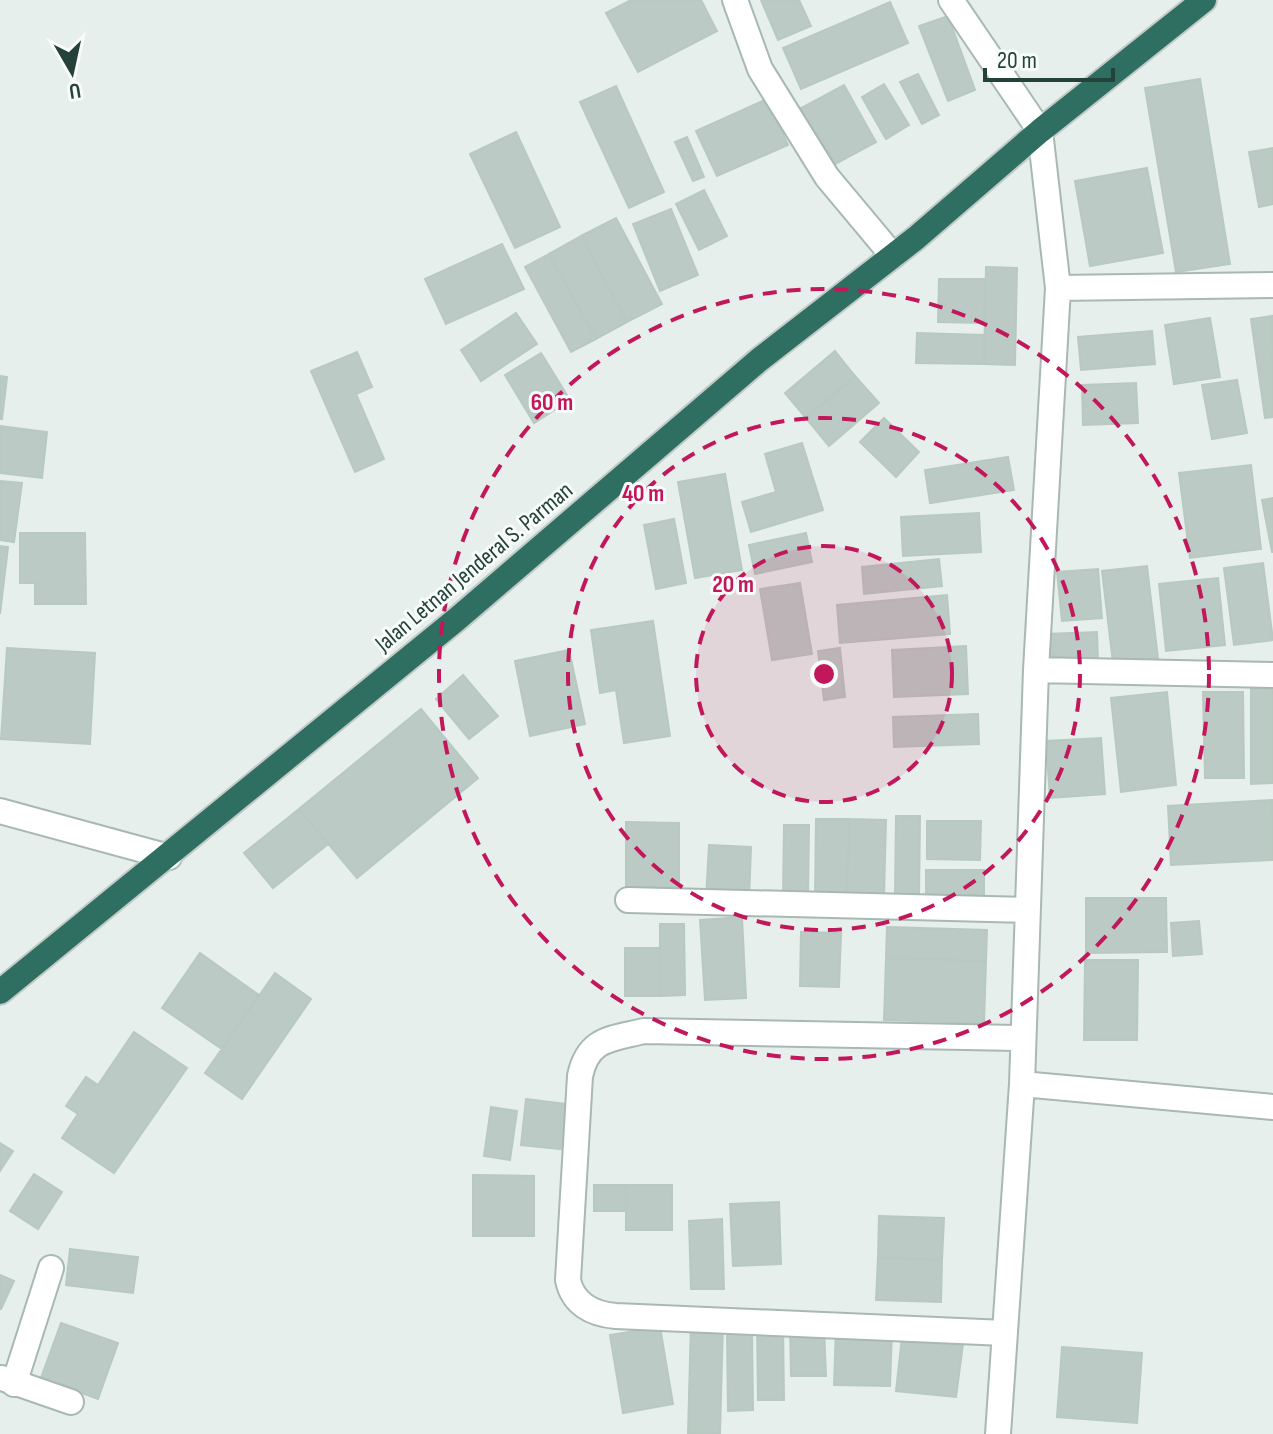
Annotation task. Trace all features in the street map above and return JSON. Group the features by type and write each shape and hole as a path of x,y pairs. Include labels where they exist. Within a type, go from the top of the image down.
{"highway":[{"name":"Jalan Letnan Jenderal S. Parman","path":"0,992 457,619 759,360 893,256 1040,131 1204,0"}],"street":[{"path":"735,0 760,69 776,96 827,177 893,256"},
{"path":"951,0 1040,131 1058,288 1036,670 1022,1084 998,1434"},
{"path":"1058,288 1273,285"},
{"path":"1036,670 1273,675"},
{"path":"0,811 169,857"},
{"path":"628,900 1027,910"},
{"path":"1005,1333 616,1316 602,1315 589,1309 571,1293 568,1280 580,1076 588,1052 598,1044 644,1031 1023,1038"},
{"path":"1022,1084 1273,1107"},
{"path":"51,1268 7,1381 71,1402"}],"building":[{"path":"631,0 701,0 717,31 638,72 606,13"},
{"path":"761,0 799,0 811,26 778,40"},
{"path":"890,2 908,43 801,89 783,48"},
{"path":"948,16 975,90 948,101 919,26"},
{"path":"918,74 939,115 922,124 900,82"},
{"path":"1200,79 1230,264 1176,272 1145,88"},
{"path":"884,84 909,125 886,139 862,97"},
{"path":"844,85 876,142 828,168 796,111"},
{"path":"616,86 664,192 629,208 580,102"},
{"path":"767,99 788,145 717,176 696,131"},
{"path":"516,132 560,227 515,248 470,154"},
{"path":"687,137 704,177 693,181 675,142"},
{"path":"1273,148 1273,204 1259,207 1249,152"},
{"path":"1147,168 1163,253 1090,266 1075,181"},
{"path":"704,190 727,236 699,250 676,204"},
{"path":"671,209 698,275 660,291 633,224"},
{"path":"616,218 662,304 627,322 581,236"},
{"path":"581,236 627,322 596,339 549,254"},
{"path":"502,244 524,289 446,324 425,279"},
{"path":"549,254 596,339 571,352 525,267"},
{"path":"986,267 1017,268 1015,365 984,364"},
{"path":"939,279 985,279 984,323 938,322"},
{"path":"516,313 537,344 481,381 461,350"},
{"path":"1272,316 1273,417 1265,418 1251,319"},
{"path":"1210,318 1220,377 1174,384 1165,325"},
{"path":"1152,331 1155,364 1081,370 1078,337"},
{"path":"917,333 984,335 984,364 916,363"},
{"path":"835,351 855,376 806,418 785,393"},
{"path":"357,352 372,387 356,394 384,459 355,472 311,371"},
{"path":"541,353 570,400 534,423 505,375"},
{"path":"0,376 7,377 2,419 0,419"},
{"path":"855,376 879,403 829,446 806,418"},
{"path":"1237,380 1247,433 1212,439 1202,385"},
{"path":"1136,383 1138,423 1083,425 1082,385"},
{"path":"884,418 919,452 896,477 860,442"},
{"path":"0,426 47,432 42,478 0,473"},
{"path":"802,443 823,510 751,532 742,502 776,492 765,454"},
{"path":"1008,457 1014,490 930,503 925,470"},
{"path":"1251,465 1261,549 1190,558 1179,473"},
{"path":"725,474 742,570 695,578 678,482"},
{"path":"0,481 22,483 14,542 0,540"},
{"path":"1273,498 1273,552 1272,552 1262,500"},
{"path":"979,513 981,552 903,556 901,517"},
{"path":"674,519 686,583 656,589 644,525"},
{"path":"20,533 85,533 86,604 35,604 35,583 20,583"},
{"path":"806,533 812,562 755,574 749,545"},
{"path":"0,546 8,547 0,614"},
{"path":"939,559 942,586 864,594 862,567"},
{"path":"1263,563 1273,640 1234,645 1224,568"},
{"path":"1147,566 1158,658 1113,663 1102,571"},
{"path":"1098,569 1102,618 1062,621 1057,572"},
{"path":"1218,578 1225,645 1166,651 1159,584"},
{"path":"800,583 812,654 772,660 760,589"},
{"path":"947,595 950,634 840,643 837,605"},
{"path":"653,621 670,736 624,743 616,690 600,693 591,630"},
{"path":"1097,632 1098,662 1047,664 1046,634"},
{"path":"966,646 968,694 894,697 892,650"},
{"path":"7,648 95,653 90,744 1,739"},
{"path":"840,648 845,697 824,700 818,651"},
{"path":"569,650 585,724 530,736 515,661"},
{"path":"463,675 498,716 469,739 436,699"},
{"path":"1251,689 1273,689 1273,783 1251,784"},
{"path":"1167,692 1176,785 1121,792 1111,698"},
{"path":"1203,692 1243,692 1244,778 1205,778"},
{"path":"421,709 478,778 357,878 299,809"},
{"path":"978,714 979,744 894,747 893,717"},
{"path":"1101,738 1105,794 1050,798 1046,741"},
{"path":"1272,800 1273,860 1171,865 1168,806"},
{"path":"299,809 328,844 273,888 244,853"},
{"path":"896,816 920,816 919,897 895,897"},
{"path":"816,819 849,819 847,896 815,895"},
{"path":"849,819 886,820 884,896 847,896"},
{"path":"927,821 981,821 980,860 927,859"},
{"path":"626,822 679,823 679,895 626,895"},
{"path":"784,825 809,825 808,897 783,897"},
{"path":"709,845 751,847 749,901 706,899"},
{"path":"926,870 984,870 984,902 926,902"},
{"path":"1086,898 1166,898 1167,952 1086,953"},
{"path":"742,917 746,998 705,1000 700,920"},
{"path":"1199,921 1202,954 1173,956 1171,923"},
{"path":"660,924 684,924 685,995 660,996"},
{"path":"887,927 987,930 986,961 886,958"},
{"path":"801,932 841,933 839,987 800,986"},
{"path":"625,948 660,948 660,996 625,996"},
{"path":"200,953 259,995 222,1049 162,1008"},
{"path":"886,958 986,961 984,1023 884,1020"},
{"path":"1085,960 1138,960 1137,1040 1084,1040"},
{"path":"275,973 311,999 242,1099 205,1073"},
{"path":"134,1032 187,1068 114,1173 62,1138 78,1114 66,1106 86,1077 98,1085"},
{"path":"526,1099 575,1105 569,1150 521,1145"},
{"path":"491,1107 517,1111 510,1160 484,1156"},
{"path":"0,1143 13,1151 0,1171"},
{"path":"34,1174 62,1192 38,1229 10,1211"},
{"path":"473,1175 534,1176 534,1236 473,1236"},
{"path":"594,1185 626,1185 626,1211 594,1211"},
{"path":"626,1185 672,1185 672,1230 626,1230"},
{"path":"779,1202 781,1264 733,1266 730,1204"},
{"path":"879,1216 944,1218 942,1260 878,1258"},
{"path":"722,1219 724,1289 691,1289 689,1221"},
{"path":"70,1249 138,1257 133,1293 66,1285"},
{"path":"878,1258 942,1260 941,1302 876,1300"},
{"path":"0,1275 14,1281 1,1309 0,1309"},
{"path":"691,1322 723,1323 720,1434 688,1434"},
{"path":"61,1323 118,1343 98,1399 41,1378"},
{"path":"757,1324 783,1324 784,1400 758,1400"},
{"path":"660,1327 673,1404 623,1413 610,1335"},
{"path":"790,1327 824,1327 826,1376 791,1376"},
{"path":"836,1329 892,1331 890,1386 834,1385"},
{"path":"727,1330 752,1330 753,1410 728,1411"},
{"path":"902,1337 963,1344 956,1397 896,1391"},
{"path":"1062,1347 1142,1353 1137,1423 1057,1417"}]}
